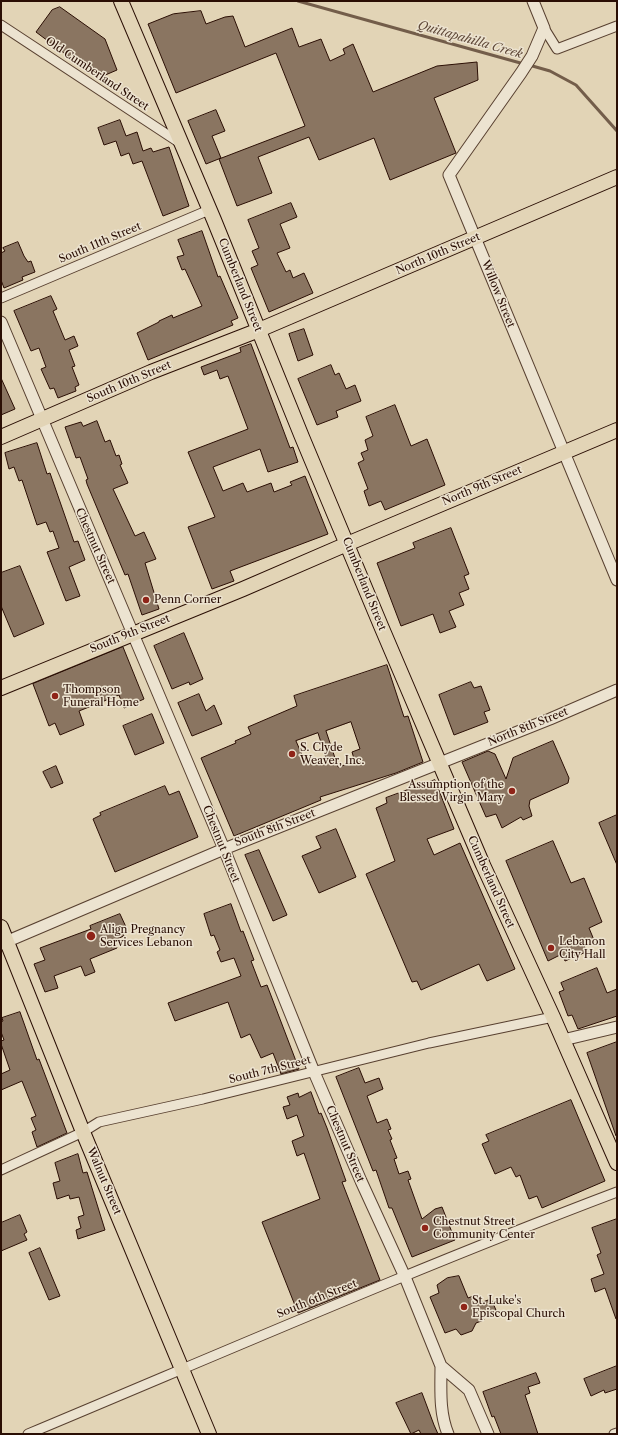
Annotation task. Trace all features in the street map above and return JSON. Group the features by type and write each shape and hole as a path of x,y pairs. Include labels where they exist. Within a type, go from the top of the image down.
{"main road":[{"name":"Cumberland Street","path":"121,1 439,763 483,865 553,1017 617,1163"},
{"name":"North 10th Street","path":"259,330 475,239 617,177"},
{"name":"South 10th Street","path":"1,437 151,372 259,330"},
{"name":"North 9th Street","path":"347,544 617,430"},
{"name":"South 9th Street","path":"1,688 243,589 347,544"},
{"name":"Walnut Street","path":"1,927 4,942 139,1264 180,1368 209,1434"}],"street":[{"path":"533,1 544,28 557,49 617,26"},
{"name":"Old Cumberland Street","path":"1,24 180,143"},
{"name":"Willow Street","path":"544,28 532,56 522,73 449,175 617,580"},
{"name":"South 11th Street","path":"1,298 209,210"},
{"name":"Chestnut Street","path":"1,322 41,420 224,848 314,1072 361,1181 405,1277 441,1366 441,1404 444,1424 448,1434"},
{"name":"North 8th Street","path":"439,763 550,719 617,690"},
{"name":"South 8th Street","path":"4,942 224,848 439,763"},
{"name":"South 7th Street","path":"1,1170 83,1132 99,1122 314,1072 429,1043 553,1017"},
{"path":"563,1040 617,1027"},
{"name":"South 6th Street","path":"28,1434 180,1368 405,1277 508,1233 617,1192"},
{"name":"Chestnut Street","path":"441,1366 469,1390 488,1434"}],"building":[{"path":"60,7 105,39 117,70 103,76 81,60 76,62 36,32 52,10"},
{"path":"201,11 206,24 225,17 233,16 245,47 292,28 299,47 321,39 330,61 345,54 343,49 353,44 373,92 437,66 477,62 478,80 434,98 456,153 390,180 374,138 319,160 309,137 258,157 272,193 237,206 219,159 305,126 276,53 176,93 148,24 173,14"},
{"path":"216,110 225,131 212,136 221,158 206,164 188,121"},
{"path":"120,120 126,136 137,132 143,151 151,148 153,152 169,147 189,206 163,216 142,161 133,164 129,153 121,156 116,141 104,145 98,128"},
{"path":"291,203 297,217 280,224 290,248 277,253 286,272 290,270 293,278 304,273 313,293 269,312 251,268 258,265 252,251 259,248 248,220"},
{"path":"202,231 218,277 220,276 238,318 231,321 233,325 148,360 137,333 172,315 173,318 202,306 185,269 182,270 177,257 184,255 178,240"},
{"path":"18,242 28,262 31,261 35,272 22,277 23,280 4,288 1,280 1,253 5,251 3,248"},
{"path":"51,296 57,309 53,311 65,340 74,336 78,346 69,350 75,366 72,367 79,385 75,387 76,391 58,398 54,388 50,389 41,369 46,367 39,348 31,351 14,311"},
{"path":"304,329 313,355 298,361 289,334"},
{"path":"251,344 290,448 293,447 298,462 268,472 260,449 213,467 223,491 243,483 247,492 271,483 274,492 292,485 290,482 305,476 328,534 230,571 234,581 212,589 188,527 215,517 188,452 248,429 228,376 220,379 217,370 204,375 201,367 241,352 240,348"},
{"path":"331,365 335,375 339,373 346,389 355,385 361,401 336,411 338,417 317,425 298,379"},
{"path":"1,378 15,409 1,415"},
{"path":"395,405 411,446 427,439 445,485 385,510 381,501 369,506 364,491 368,489 358,463 364,460 361,453 368,450 365,440 373,436 366,417"},
{"path":"97,421 105,442 110,440 116,456 119,455 122,464 120,465 128,483 113,489 135,536 144,532 156,559 145,563 159,609 142,615 128,574 125,575 87,484 86,480 88,479 80,457 76,458 65,427 81,422 83,426"},
{"path":"37,443 47,474 50,473 74,542 78,541 85,560 69,567 80,596 66,601 47,552 59,548 53,531 50,532 46,522 37,525 22,480 19,481 14,467 9,469 5,453"},
{"path":"451,528 469,574 464,576 469,589 459,593 464,605 449,611 456,627 440,633 433,614 401,626 377,563 415,548 413,543"},
{"path":"20,566 44,624 14,637 1,606 1,573"},
{"path":"184,633 203,679 190,685 189,682 172,689 154,646"},
{"path":"123,647 144,699 124,708 119,695 79,711 84,725 60,735 55,723 49,726 33,684"},
{"path":"387,665 404,717 408,716 423,762 396,773 320,797 321,800 234,836 201,758 236,743 235,741 251,734 248,727 297,706 294,696","holes":["351,722 360,749 352,752 355,762 338,767 326,731","318,733 326,758 306,764 296,741"]},
{"path":"471,682 474,688 481,686 490,710 484,712 488,722 454,735 439,695"},
{"path":"199,694 206,711 214,705 222,724 192,736 178,703"},
{"path":"152,714 164,743 135,755 123,726"},
{"name":"Assumption of the Blessed Virgin Mary","path":"553,741 569,778 568,783 530,800 529,806 532,816 523,820 521,817 502,828 496,814 486,817 462,762 488,751 495,754 506,779 513,758"},
{"path":"56,766 63,783 51,788 43,772"},
{"path":"435,780 454,829 427,839 434,855 460,843 515,969 487,981 479,964 421,990 417,981 412,982 366,874 395,861 376,808 387,803 386,798"},
{"path":"165,786 169,795 179,791 198,837 115,872 93,819 101,815 100,813"},
{"path":"617,815 617,865 599,823"},
{"path":"336,829 356,877 319,893 302,856 321,848 316,837"},
{"path":"553,841 571,883 584,878 602,922 589,928 594,940 584,945 586,952 565,961 562,954 548,961 506,861"},
{"path":"259,850 287,915 273,921 245,855"},
{"path":"231,904 241,932 243,931 254,960 251,961 261,987 267,985 299,1069 281,1074 273,1053 261,1058 250,1034 241,1038 228,1002 175,1021 168,1003 241,976 234,958 221,962 217,952 220,950 214,935 211,936 204,914"},
{"path":"120,914 126,927 121,928 124,936 114,940 117,948 90,959 95,972 85,976 81,966 54,976 58,988 45,992 34,964 45,960 40,948 91,929 90,926"},
{"path":"597,968 607,993 617,989 617,1016 578,1029 572,1015 568,1016 559,992 564,990 561,983"},
{"path":"20,1012 37,1060 39,1059 67,1133 37,1147 32,1132 36,1130 31,1118 36,1116 22,1081 1,1090 1,1074 10,1070 1,1044 1,1041 4,1040 1,1032 1,1022 3,1021 2,1018"},
{"path":"617,1042 617,1135 616,1136 587,1053"},
{"path":"359,1068 365,1083 379,1078 383,1089 367,1096 377,1123 387,1119 391,1129 388,1130 397,1158 394,1159 399,1174 408,1171 411,1179 408,1180 422,1219 435,1209 442,1207 455,1240 412,1257 392,1208 389,1208 376,1170 373,1171 336,1077"},
{"path":"311,1092 319,1114 321,1113 327,1128 346,1181 342,1182 380,1280 298,1313 262,1222 320,1199 304,1153 297,1156 292,1141 304,1136 297,1115 287,1119 283,1107 290,1105 287,1097 298,1093 299,1097"},
{"path":"571,1100 605,1181 542,1208 537,1196 529,1199 520,1175 516,1177 511,1167 495,1174 482,1144 489,1141 486,1135"},
{"path":"78,1154 83,1173 87,1172 105,1230 78,1239 76,1230 81,1228 78,1217 84,1215 79,1197 70,1199 69,1195 57,1199 53,1183 60,1181 55,1163"},
{"path":"20,1215 27,1232 24,1234 27,1240 1,1251 1,1223"},
{"path":"617,1219 616,1319 605,1288 595,1292 591,1279 604,1274 597,1255 601,1253 592,1228"},
{"path":"40,1248 60,1296 49,1300 29,1253"},
{"name":"St. Luke's Episcopal Church","path":"459,1276 468,1298 476,1295 480,1303 491,1299 496,1310 483,1317 484,1320 476,1323 472,1331 461,1335 456,1329 445,1333 430,1297 439,1293 437,1285 447,1278"},
{"path":"617,1366 617,1389 605,1393 604,1390 591,1396 584,1379"},
{"path":"536,1373 540,1383 528,1387 530,1393 525,1395 538,1434 501,1434 494,1416 492,1417 483,1392"},
{"path":"422,1393 438,1434 421,1434 419,1430 411,1434 396,1403"}],"waterway":[{"name":"Quittapahilla Creek","path":"298,1 524,64"},
{"name":"Quittapahilla Creek","path":"529,65 550,71 576,85 617,131"}],"place":[{"name":"Penn Corner","path":"146,600"},
{"name":"Thompson Funeral Home","path":"55,696"},
{"name":"S. Clyde Weaver, Inc.","path":"292,754"},
{"name":"Assumption of the Blessed Virgin Mary","path":"512,791"},
{"name":"Align Pregnancy Services Lebanon","path":"91,936"},
{"name":"Lebanon City Hall","path":"551,948"},
{"name":"Chestnut Street Community Center","path":"425,1228"},
{"name":"St. Luke's Episcopal Church","path":"464,1307"}]}
